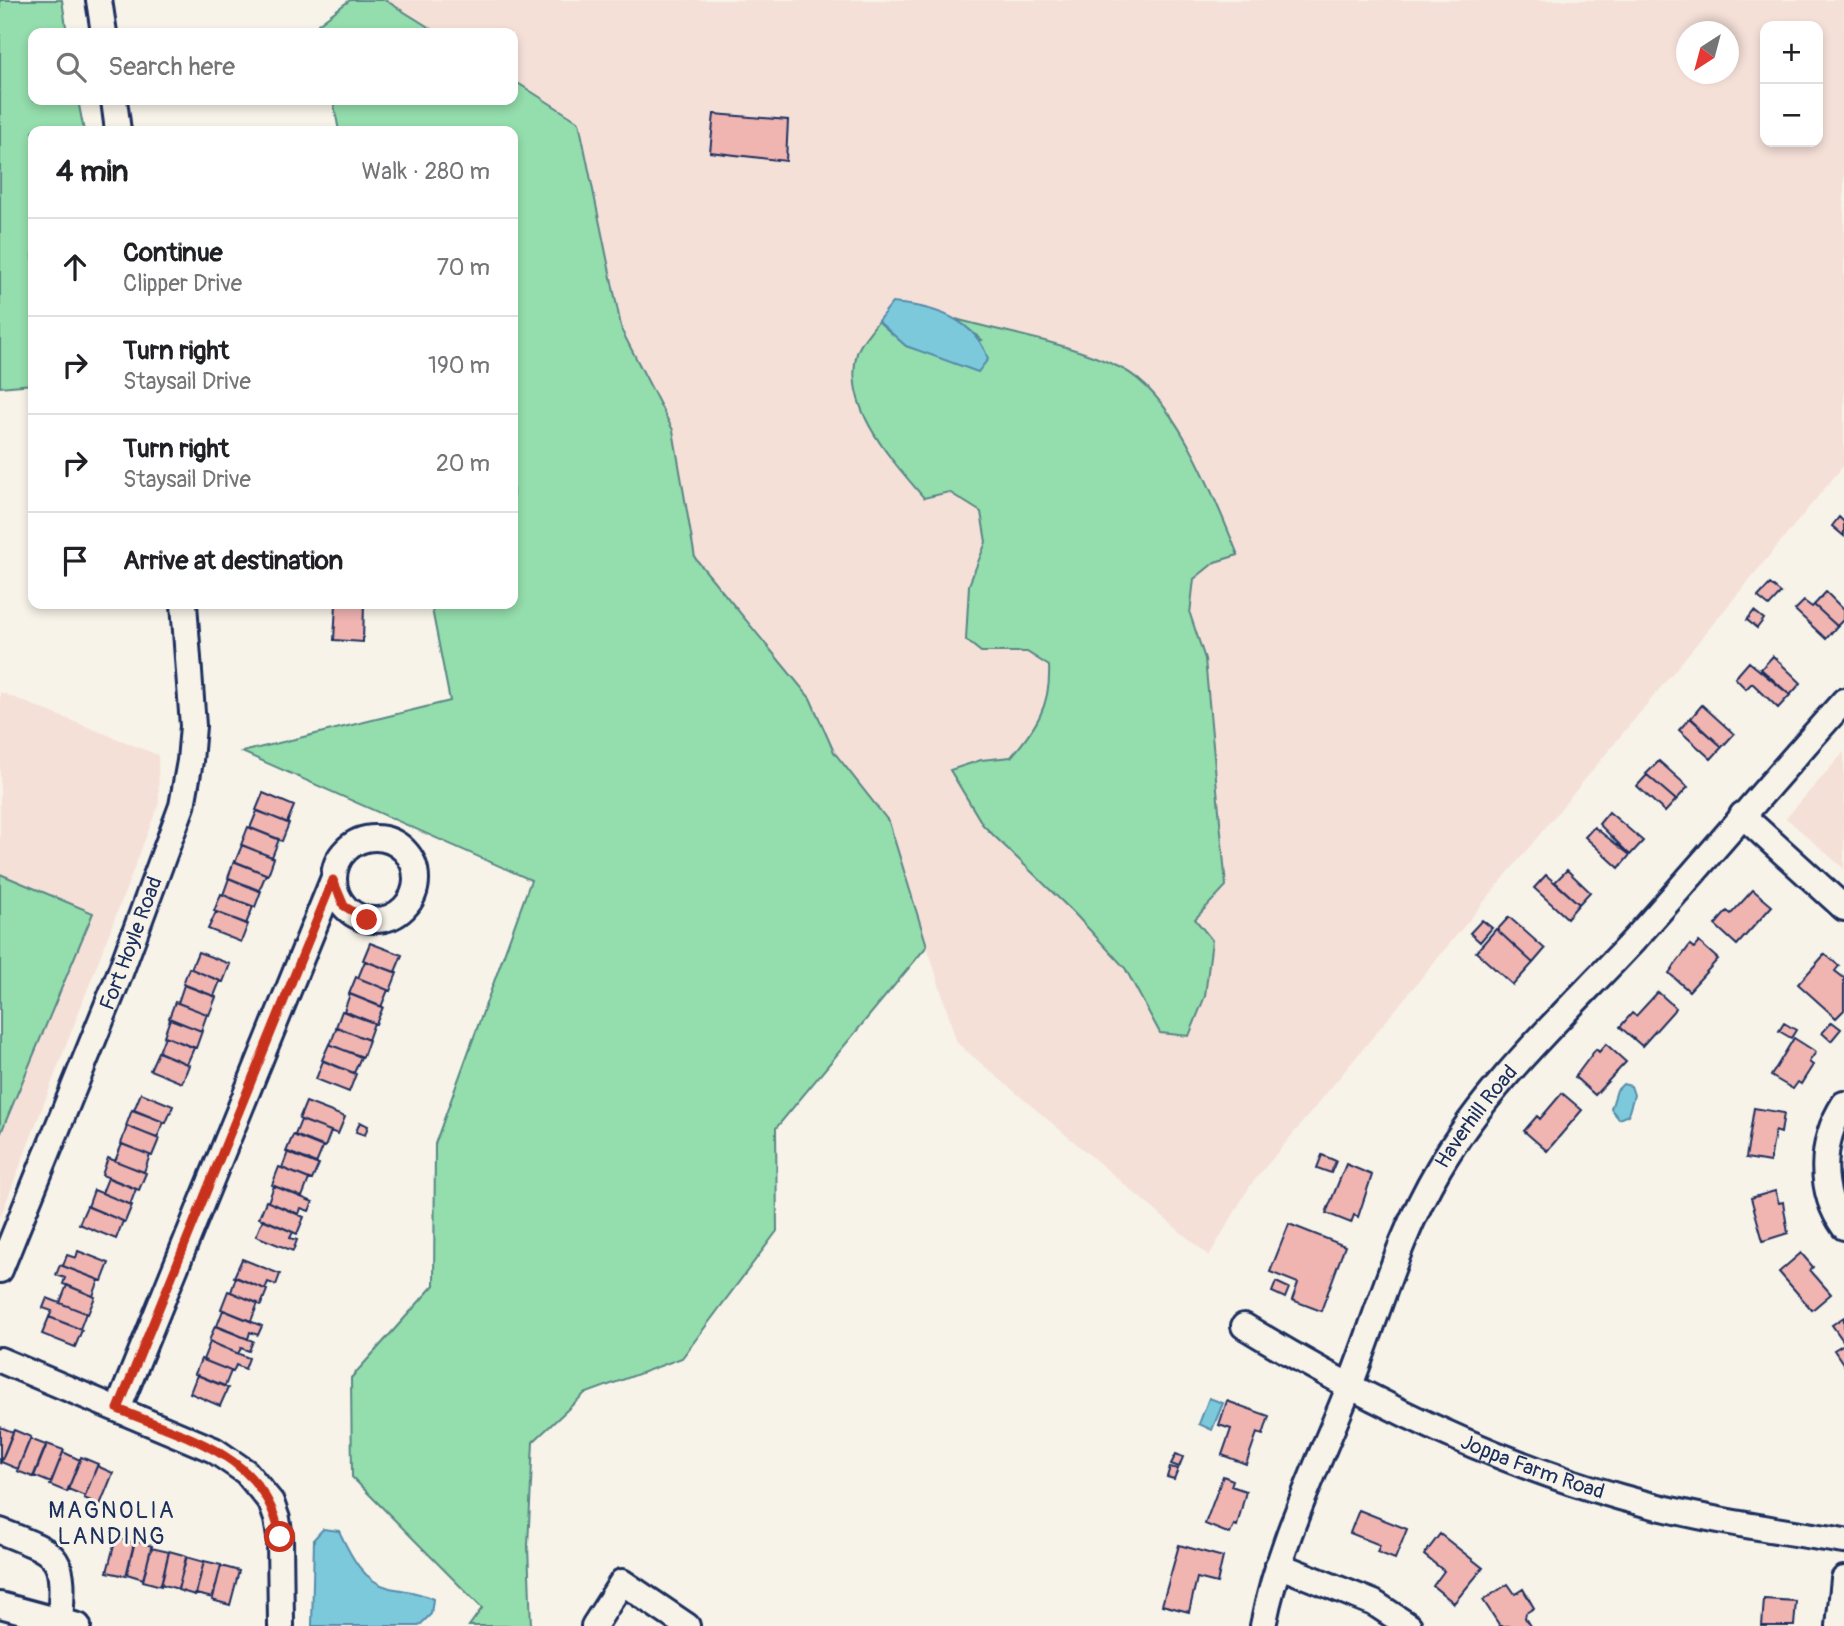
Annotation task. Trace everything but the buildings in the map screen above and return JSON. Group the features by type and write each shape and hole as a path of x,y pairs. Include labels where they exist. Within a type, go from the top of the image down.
{"street":[{"path":"99,0 103,28"},
{"path":"115,105 117,126"},
{"name":"Fort Hoyle Road","path":"0,1270 117,981 181,806 190,761 193,726 184,609"},
{"name":"Haverhill Road","path":"1263,1626 1278,1565 1349,1388 1385,1281 1413,1216 1468,1122 1517,1063 1633,940 1844,701"},
{"path":"1742,815 1844,908"},
{"path":"118,1409 333,880"},
{"path":"1844,1104 1831,1129 1825,1164 1830,1200 1844,1227"},
{"name":"Joppa Farm Road","path":"1244,1326 1349,1388 1472,1443 1618,1496 1716,1520 1844,1541"},
{"path":"0,1360 214,1450 259,1485 271,1502 280,1537 281,1626"},
{"path":"0,1531 40,1546 52,1554 62,1567 69,1623 0,1605"},
{"path":"1278,1565 1374,1603 1409,1626"},
{"path":"1839,1626 1844,1579"},
{"path":"594,1626 622,1582 687,1626"}],"shaded area":[{"path":"385,0 1844,0 1844,465 1250,1186 1209,1256 957,1043 889,822 834,752 810,698 695,558 673,430 622,331 579,122 518,83 518,28 430,28"},
{"path":"0,692 158,755 159,803 0,1218"},
{"path":"1844,752 1844,869 1786,818"}],"green space":[{"path":"0,0 62,0 66,28 28,28 28,105 79,105 83,126 28,126 28,384 0,387"},
{"path":"350,0 385,0 430,28 319,28 318,24"},
{"path":"518,83 579,122 622,331 673,430 695,558 810,698 834,752 889,822 927,946 776,1128 777,1231 682,1358 584,1394 533,1442 528,1546 531,1626 469,1626 482,1608 352,1477 351,1378 434,1285 435,1144 531,880 242,752 450,701 432,609 518,609 518,126 338,126 334,105 518,105"},
{"path":"956,319 1081,352 1121,368 1141,382 1160,401 1192,451 1238,555 1215,562 1194,579 1190,614 1205,659 1226,886 1195,919 1212,940 1205,996 1189,1036 1160,1033 1125,968 1074,913 983,825 950,770 981,760 1011,757 1035,726 1040,715 1047,693 1049,666 1027,652 981,652 966,640 969,585 986,542 981,512 949,492 924,498 873,432 863,413 854,373 857,353 863,340 878,321 906,346 939,357 982,340"},
{"path":"0,874 93,913 0,1135"}],"water":[{"path":"892,303 937,311 962,324 982,345 988,359 978,372 906,346 878,321"},
{"path":"1623,1084 1631,1086 1634,1095 1628,1115 1619,1119 1611,1109 1617,1090"},
{"path":"1209,1398 1223,1403 1212,1430 1199,1424"},
{"path":"323,1529 339,1531 358,1566 372,1579 390,1588 433,1599 431,1614 419,1626 312,1626 314,1539"}],"district":[{"name":"MAGNOLIA LANDING","path":"112,1523"}],"route":[{"path":"280,1537 271,1502 246,1472 214,1450 118,1409 333,880 344,906 354,915 367,920"}]}
